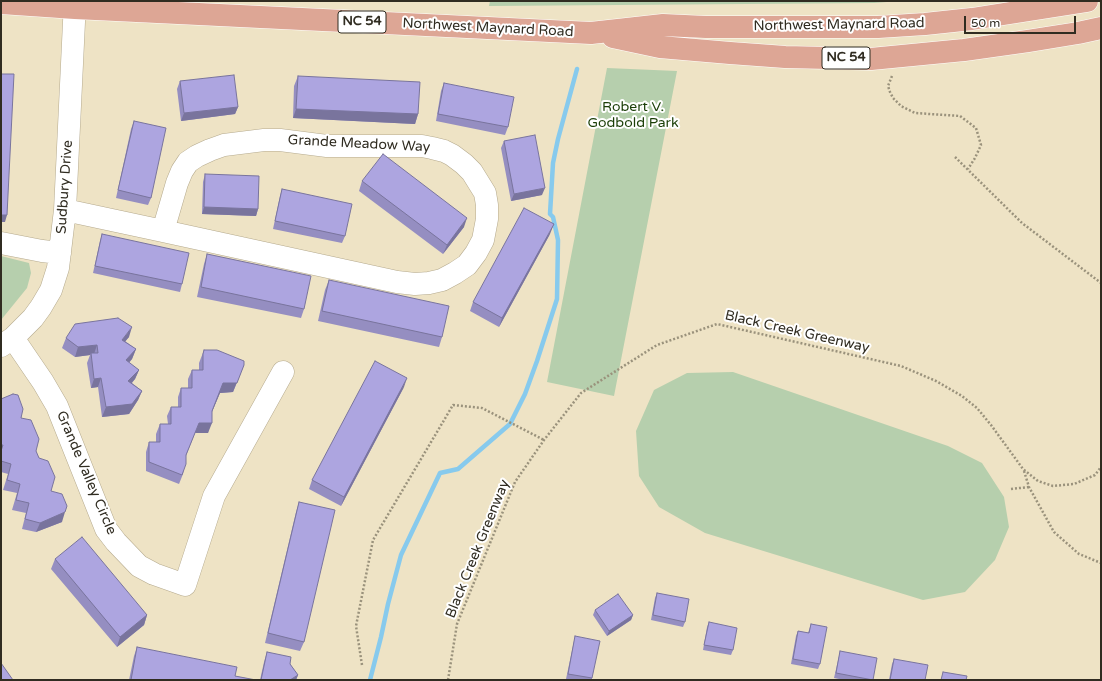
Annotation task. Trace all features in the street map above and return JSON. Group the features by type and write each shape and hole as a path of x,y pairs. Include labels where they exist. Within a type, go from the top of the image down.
{"main road":[{"name":"Northwest Maynard Road","path":"591,33 663,25 706,27 878,28 972,19 1087,1"},
{"name":"Northwest Maynard Road","path":"1,3 75,4 591,33 660,47 722,53 786,57 871,59 964,50 1078,33 1101,28"}],"street":[{"name":"Sudbury Drive","path":"7,342 33,318 41,307 51,290 58,268 65,210 75,4"},
{"name":"Grande Meadow Way","path":"65,210 397,282 415,284 442,280 467,265 483,240 487,220 487,205 485,193 472,172 464,164 444,151 422,146 327,146 280,140 264,140 224,145 197,156 188,162 176,182 163,231"},
{"path":"1,243 60,253"},
{"name":"Grande Valley Circle","path":"7,342 43,382 57,406 106,529 139,566 154,574 184,585 214,496 283,372"}],"path":[{"path":"894,74 888,86 893,98 901,106 915,113 960,116 976,128 981,145 968,169"},
{"path":"955,157 1022,222 1101,283"},
{"name":"Black Creek Greenway","path":"448,680 457,624 515,482 544,440 581,393 657,345 717,324 902,366 936,381 962,396 977,408 1024,471 1038,481 1053,486 1074,484 1095,475 1101,467"},
{"path":"362,665 356,626 373,540 453,405 482,408 544,440"},
{"path":"1024,471 1029,487 1054,532 1080,554 1101,563"},
{"path":"1011,489 1029,487"}],"green space":[{"path":"490,1 900,1 874,3 489,6"},
{"name":"Robert V. Godbold Park","path":"607,68 677,71 614,396 547,382"},
{"path":"1,256 29,263 31,273 27,288 1,320"},
{"path":"733,372 948,446 982,463 1004,497 1009,527 995,560 965,592 923,600 705,533 659,507 639,476 636,431 654,390 687,373"}],"building":[{"path":"1,74 14,74 7,215 1,215"},
{"path":"234,75 238,107 184,113 180,81"},
{"path":"298,76 420,82 418,114 296,109"},
{"path":"444,83 514,97 508,127 438,114"},
{"path":"134,121 166,128 151,198 118,190"},
{"path":"535,135 545,188 514,194 504,141"},
{"path":"383,154 467,218 447,245 362,181"},
{"path":"205,174 259,176 258,209 204,207"},
{"path":"282,189 352,204 345,236 275,221"},
{"path":"524,208 554,224 502,318 473,302"},
{"path":"102,234 189,253 182,284 95,266"},
{"path":"207,254 311,276 304,309 201,287"},
{"path":"329,280 449,306 442,337 322,311"},
{"path":"118,318 132,327 122,340 136,349 126,360 139,370 128,381 142,391 132,404 106,407 101,378 94,379 91,353 98,353 97,345 78,347 66,338 75,324"},
{"path":"204,350 217,350 244,361 244,365 237,383 223,383 212,411 212,423 199,423 186,455 186,464 182,475 149,462 149,442 160,442 160,424 171,424 171,407 181,407 181,388 192,388 192,370 203,370"},
{"path":"375,361 407,378 344,497 312,480"},
{"path":"13,394 18,395 23,409 21,418 31,420 39,439 36,451 39,458 48,461 55,477 51,491 62,494 67,506 65,512 40,523 25,519 29,503 16,500 20,484 7,480 11,464 1,461 1,451 3,445 1,445 1,399"},
{"path":"299,502 335,510 304,642 268,633"},
{"path":"82,537 147,615 120,637 55,559"},
{"path":"657,593 689,599 685,622 653,615"},
{"path":"618,594 633,615 609,631 595,610"},
{"path":"709,622 737,628 733,650 704,645"},
{"path":"811,624 827,627 820,664 793,659 798,631 809,633"},
{"path":"575,636 600,641 592,678 568,674"},
{"path":"137,647 237,667 235,676 256,680 131,680"},
{"path":"840,651 877,658 873,680 836,673"},
{"path":"267,652 291,657 290,664 298,675 290,680 261,680"},
{"path":"894,659 928,665 925,680 890,680"},
{"path":"1,663 13,680 1,680"},
{"path":"943,672 967,676 966,680 941,680"}],"waterway":[{"path":"370,680 401,555 440,473 458,469 510,424 525,394 537,361 557,299 558,240 553,217 550,214 553,163 577,69"}]}
